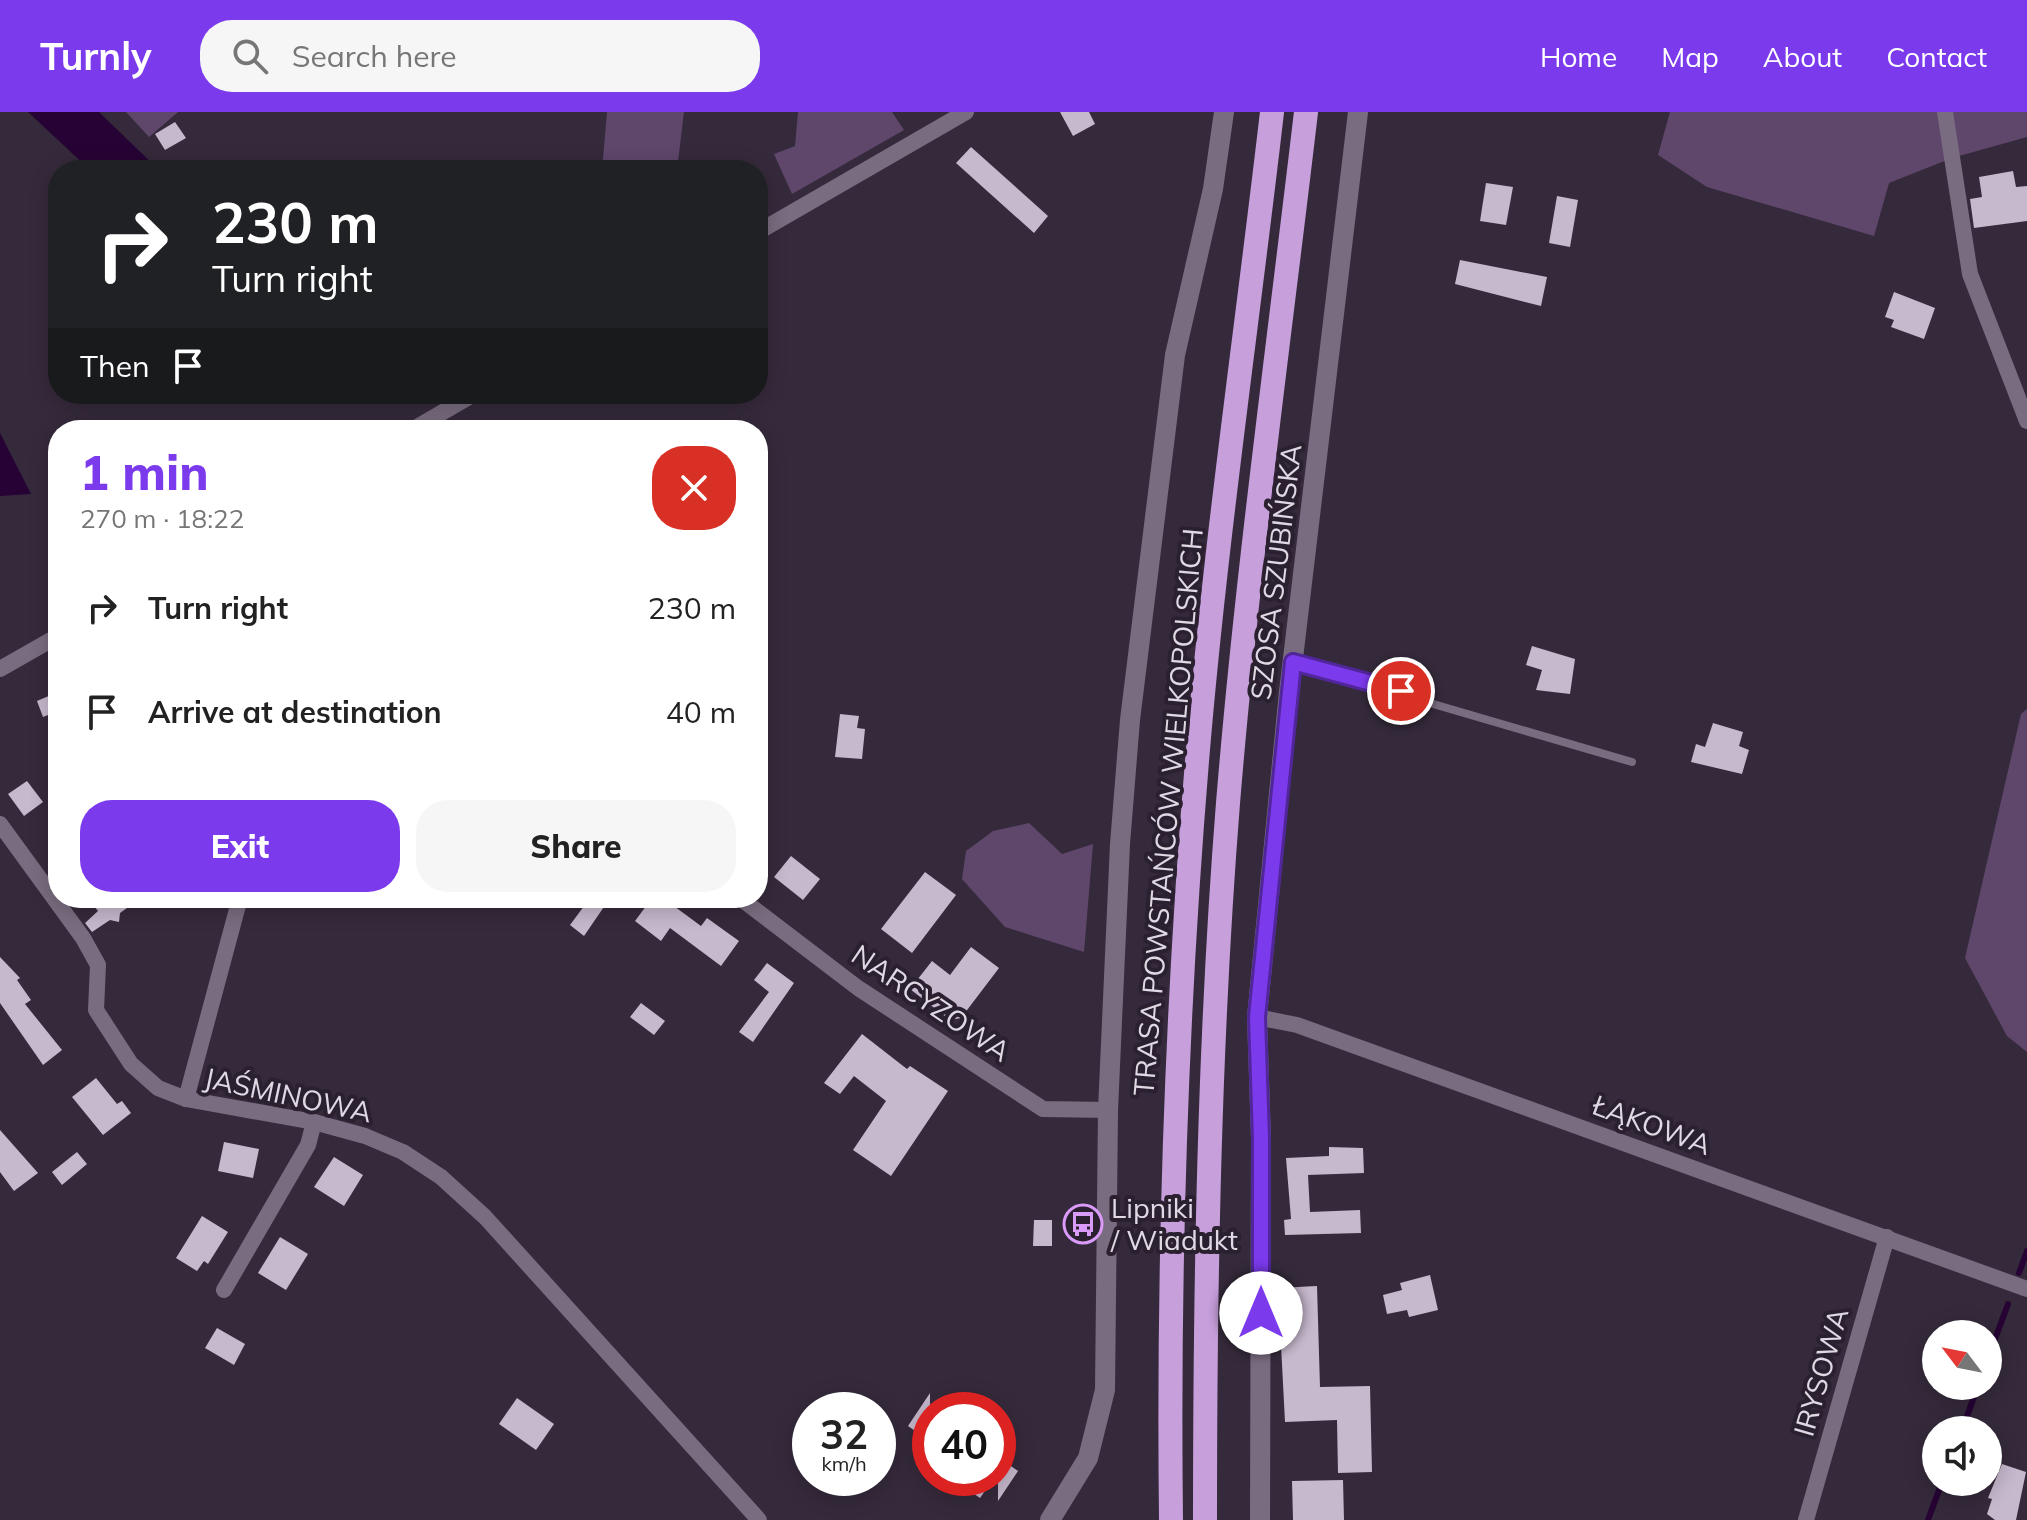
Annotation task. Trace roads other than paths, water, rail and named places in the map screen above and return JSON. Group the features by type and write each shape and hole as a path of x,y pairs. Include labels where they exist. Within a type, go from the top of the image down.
{"highway":[{"name":"TRASA POWSTAŃCÓW WIELKOPOLSKICH","path":"1171,1520 1169,1362 1174,1107 1197,760 1272,112"},
{"path":"1205,1520 1212,1049 1228,804 1246,611 1306,112"}],"street":[{"path":"768,226 966,112"},
{"path":"1050,1520 1094,1444 1106,1371 1108,1110 1120,844 1130,720 1175,355 1213,189 1224,112"},
{"name":"SZOSA SZUBIŃSKA","path":"1260,1520 1261,1139 1257,1017 1293,662 1358,112"},
{"path":"1945,112 1970,274 2027,421"},
{"path":"429,420 457,404"},
{"path":"0,669 48,642"},
{"name":"JAŚMINOWA","path":"0,824 48,890"},
{"name":"JAŚMINOWA","path":"61,908 98,965 96,1010 131,1064 158,1088 186,1099 314,1122 365,1136 403,1152 441,1177 485,1217 759,1520"},
{"path":"186,1099 237,908"},
{"name":"NARCYZOWA","path":"753,908 858,988 1043,1109 1108,1110"},
{"name":"ŁĄKOWA","path":"1257,1017 1297,1025 2027,1289"},
{"path":"224,1290 308,1145 314,1122"},
{"name":"IRYSOWA","path":"1806,1520 1887,1237"}],"lane":[{"path":"1293,662 1380,685 1632,762"}],"waterway":[{"path":"2019,1273 2027,1251"},
{"path":"2002,1320 2008,1304"},
{"path":"1967,1416 1973,1400"},
{"path":"1928,1520 1937,1496"}],"place":[{"name":"Lipniki / Wiadukt","path":"1083,1224"}]}
